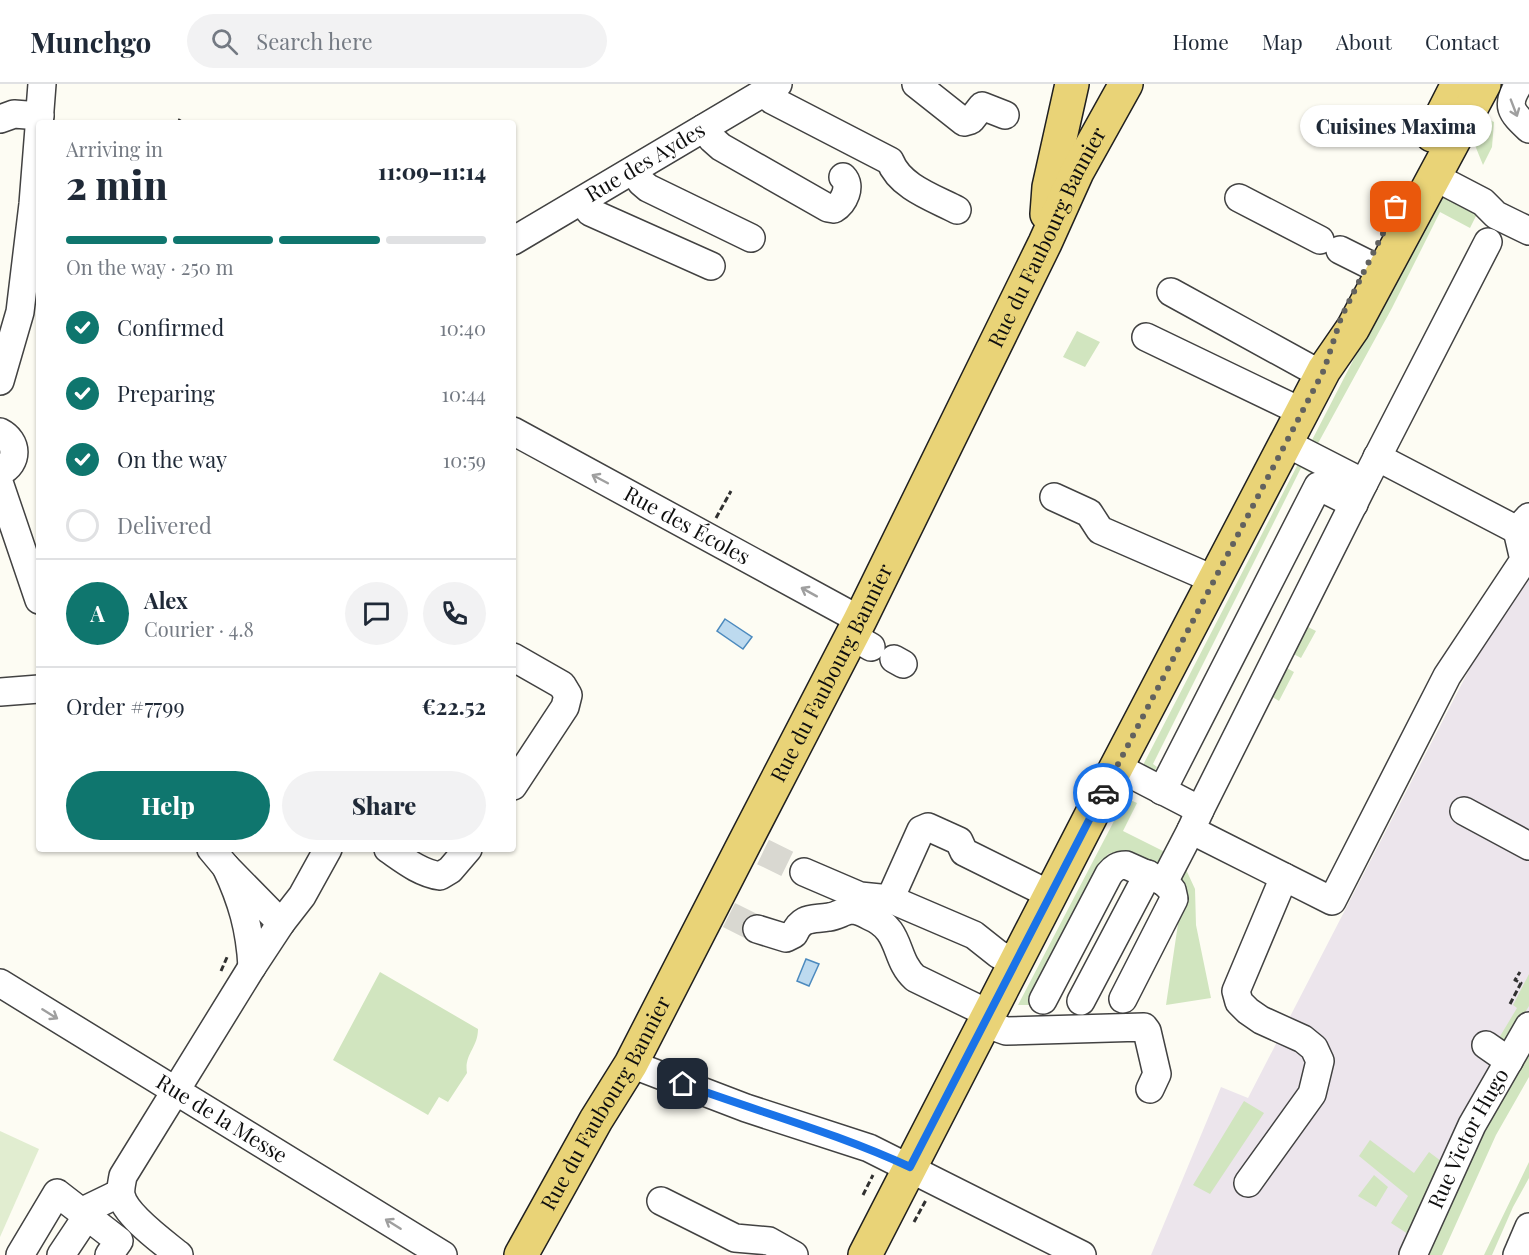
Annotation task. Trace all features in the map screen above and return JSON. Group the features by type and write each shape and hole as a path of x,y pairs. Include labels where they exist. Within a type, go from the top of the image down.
{"main road":[{"path":"1069,156 1072,84"},
{"name":"Rue du Faubourg Bannier","path":"521,1255 596,1120 720,910 753,848 876,645 1045,243 1069,156 1126,84"},
{"path":"1323,373 1341,318 1343,251 1458,84"},
{"path":"1402,238 1422,188 1473,84"},
{"path":"865,1255 1051,895 1087,801 1117,767 1302,412 1323,373 1353,328 1484,84"}],"street":[{"path":"40,120 42,84"},
{"path":"916,84 964,122 971,120 982,106 1005,115"},
{"path":"1519,84 1510,97 1511,108 1529,129"},
{"path":"773,87 772,100 890,161 894,170 907,183 957,210"},
{"name":"Rue des Aydes","path":"516,240 773,87"},
{"path":"0,118 14,114 36,121"},
{"path":"699,131 721,147 828,208 834,209 840,204 848,187 848,182 843,177"},
{"path":"699,131 703,150 776,190"},
{"path":"0,381 20,312 36,169"},
{"path":"634,170 641,182 648,188 751,238"},
{"path":"1434,177 1483,202 1496,215 1529,231"},
{"path":"1239,198 1343,251"},
{"path":"583,201 590,212 711,266"},
{"path":"1081,1001 1156,878 1195,820 1488,242"},
{"path":"1171,292 1323,373"},
{"path":"1146,337 1302,412"},
{"name":"Rue des Écoles","path":"516,433 707,536 876,645"},
{"path":"0,472 13,461 18,442"},
{"path":"1286,443 1359,493"},
{"path":"1117,767 1162,791 1195,820 1284,877 1332,901 1447,676 1527,561 1523,523 1377,457"},
{"path":"0,485 36,591"},
{"path":"1162,791 1318,486 1359,493"},
{"path":"1054,497 1089,513 1100,530 1215,580"},
{"path":"516,659 562,685 568,695 566,707 516,782"},
{"path":"0,692 36,689"},
{"path":"1464,811 1529,846"},
{"path":"890,899 921,830 928,827 959,841 963,852 1051,895"},
{"path":"179,1255 152,1246 140,1222 126,1208 120,1193 123,1176 252,967 281,922 294,909 326,852"},
{"path":"393,852 430,875 440,876 450,870 465,852"},
{"path":"218,858 281,922"},
{"path":"218,858 245,914 250,936 252,967"},
{"path":"1043,1000 1109,874 1119,865 1132,867 1156,878 1172,890 1174,899 1124,999"},
{"path":"804,872 860,896 890,899 974,935 998,954 1015,963"},
{"path":"1248,1182 1312,1094 1320,1061 1314,1047 1303,1039 1261,1020 1248,1011 1239,1002 1236,991 1284,877"},
{"path":"757,929 786,938 794,934 806,919 832,917 849,910 869,915 883,922 890,929 908,972 915,978 1006,1031 1144,1027 1147,1031 1157,1074 1150,1089"},
{"name":"Rue de la Messe","path":"0,983 174,1092 443,1255"},
{"name":"Rue Victor Hugo","path":"1413,1255 1473,1125 1529,1026"},
{"path":"1486,1046 1509,1061"},
{"path":"631,1064 746,1107 869,1148 1082,1255"},
{"path":"23,1254 57,1193 119,1241 109,1255"},
{"path":"61,1255 90,1208 120,1193"},
{"path":"661,1201 735,1238 769,1241 794,1255"},
{"path":"1517,1255 1529,1227"}],"path":[{"path":"707,536 731,491"},
{"path":"217,980 229,951"},
{"path":"1510,1004 1521,983 1515,980 1520,972"},
{"path":"863,1195 875,1170"},
{"path":"914,1222 930,1193"}],"shaded area":[{"path":"1529,576 1529,1016 1402,1255 1151,1255 1221,1087 1248,1098 1471,666"}],"green space":[{"path":"1480,115 1494,122 1492,147 1483,165 1472,138"},
{"path":"1442,188 1480,208 1470,228 1440,212 1392,308 1316,447 1310,444"},
{"path":"1077,331 1100,342 1085,367 1063,357"},
{"path":"1299,462 1317,472 1315,475 1301,468 1153,764 1157,767 1152,776 1141,769"},
{"path":"1302,624 1316,631 1301,658 1288,651"},
{"path":"1281,665 1294,672 1279,701 1266,693"},
{"path":"1126,798 1137,803 1123,831 1173,856 1165,871 1122,851 1108,854 1030,1005 1018,1005"},
{"path":"1183,863 1195,889 1196,925 1211,998 1166,1005 1183,890 1175,878"},
{"path":"380,972 478,1029 476,1041 467,1061 467,1073 448,1102 439,1097 428,1115 333,1060"},
{"path":"1529,974 1529,1006 1506,1043 1499,1038 1517,1008 1513,1005"},
{"path":"1529,1050 1529,1077 1496,1135 1442,1255 1426,1255 1474,1151"},
{"path":"1244,1101 1264,1113 1210,1194 1193,1185"},
{"path":"0,1131 39,1149 0,1237"},
{"path":"1370,1140 1414,1173 1429,1152 1441,1161 1408,1234 1391,1223 1408,1196 1359,1156"},
{"path":"1529,1162 1529,1178 1513,1207 1492,1255 1484,1255"},
{"path":"1374,1175 1388,1187 1376,1207 1358,1196"}],"water":[{"path":"725,619 752,637 743,649 717,631"},
{"path":"806,959 819,964 809,986 797,981"}],"tunnel":[{"path":"763,852 804,872"},
{"path":"729,915 757,929"}],"way so far":[{"path":"1103,793 1324,370 1341,318 1396,207"}],"place":[{"name":"Cuisines Maxima","path":"1396,207"}],"route":[{"path":"683,1084 869,1148 910,1167 1103,793"}]}
